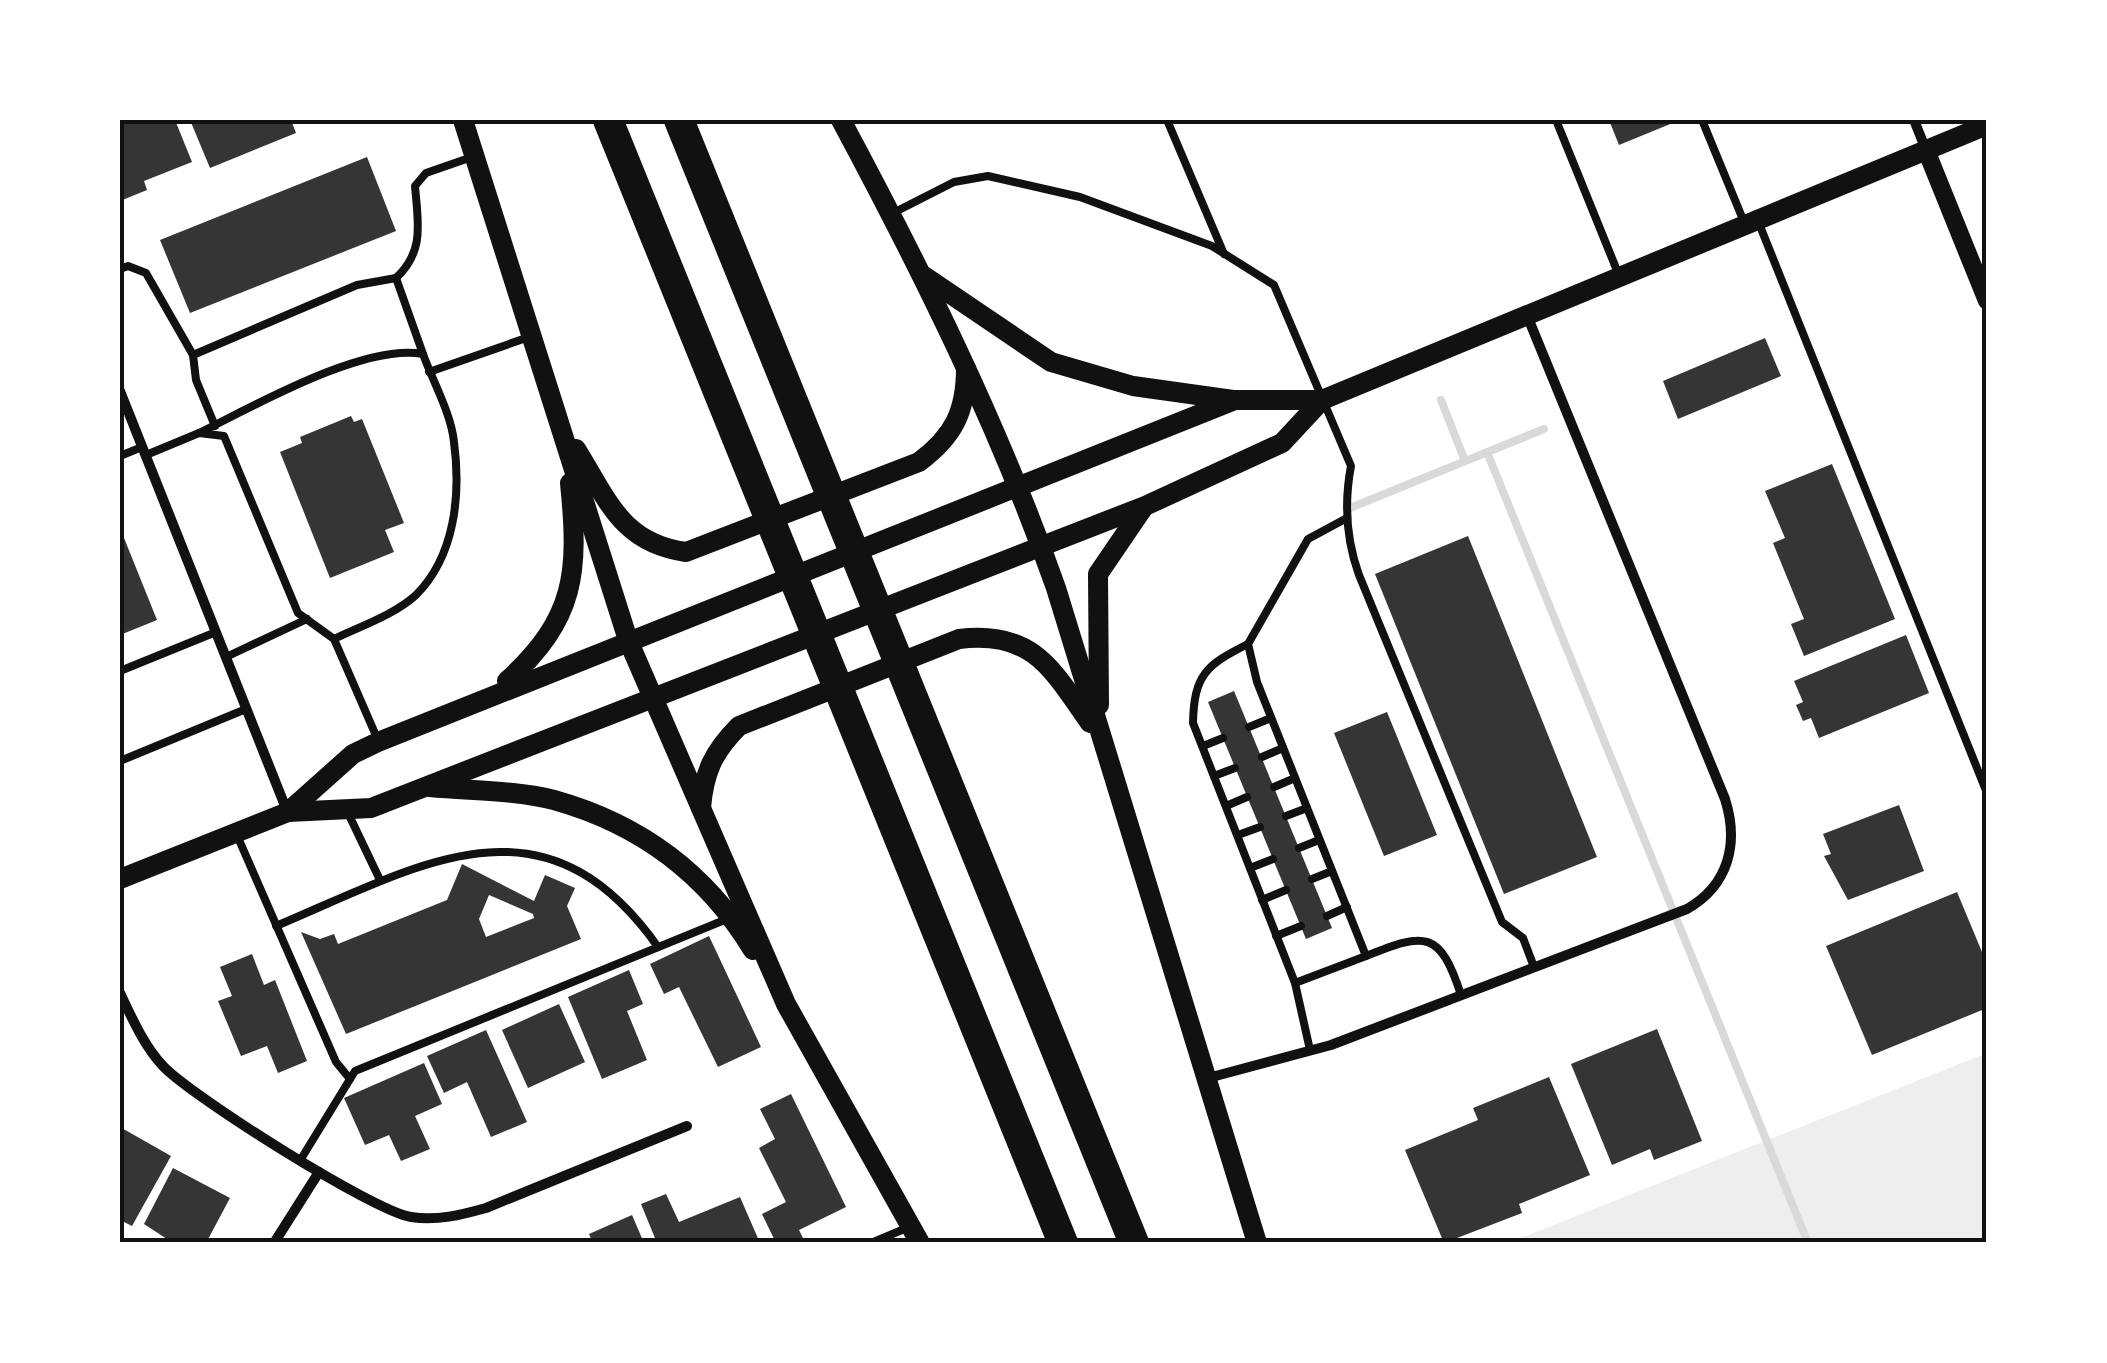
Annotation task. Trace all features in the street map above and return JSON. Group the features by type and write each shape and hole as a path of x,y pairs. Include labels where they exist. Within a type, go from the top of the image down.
{"highway":[{"path":"608,120 1063,1243"},
{"path":"679,120 1134,1243"}],"main road":[{"path":"463,120 628,640 786,1004"},
{"path":"841,120 924,276 1019,485 1257,1243"},
{"path":"924,276 1051,362 1116,382 1235,400 1322,400 1987,125"},
{"path":"562,426 632,533 658,548 686,552 919,462 937,449 961,417 966,364"},
{"path":"120,880 288,812 353,754 378,742 495,692 1235,400"},
{"path":"288,812 372,808 1144,506 1282,443 1322,400"},
{"path":"495,692 532,658 555,628 570,596 570,488 562,426"},
{"path":"1100,737 1098,574 1144,506"},
{"path":"700,811 704,776 717,748 739,726 959,639 985,636 1017,642 1048,664 1100,737"},
{"path":"423,787 550,799 652,841 704,882 786,1004 916,1235"}],"street":[{"path":"1914,120 1987,302"},
{"path":"1208,1078 1310,1050 1706,898 1726,864 1734,829 1526,313"},
{"path":"120,391 288,812"},
{"path":"120,993 162,1065 194,1092 319,1172 408,1217 453,1218 687,1126"},
{"path":"274,1243 319,1172"}],"lane":[{"path":"1168,120 1224,254"},
{"path":"1556,120 1619,275"},
{"path":"1702,120 1751,221 1987,793"},
{"path":"192,355 357,285 396,278 414,262 418,224 414,186 426,173 475,156"},
{"path":"891,214 954,182 988,176 1080,198 1224,254 1274,285 1351,466 1347,518 1356,566 1502,922 1523,938 1534,967"},
{"path":"120,269 128,266 146,273 192,355 196,380 214,426"},
{"path":"334,639 415,596 439,566 457,508 454,439 396,278"},
{"path":"430,372 534,336"},
{"path":"120,456 199,434 301,383 398,349 423,354"},
{"path":"199,434 224,436 298,613 334,639 378,742"},
{"path":"1310,1050 1295,983 1193,723 1194,690 1217,659 1248,644 1308,539 1347,518"},
{"path":"226,657 307,620"},
{"path":"120,671 216,632"},
{"path":"1248,644 1271,718 1366,956"},
{"path":"120,761 246,710"},
{"path":"1249,727 1271,718"},
{"path":"1202,746 1222,738"},
{"path":"1262,757 1283,748"},
{"path":"1214,776 1236,768"},
{"path":"1274,787 1295,778"},
{"path":"1226,806 1247,797"},
{"path":"1286,816 1307,808"},
{"path":"346,810 380,880"},
{"path":"1238,836 1260,827"},
{"path":"236,833 336,1062 350,1079"},
{"path":"1299,848 1319,840"},
{"path":"276,926 380,880 446,857 532,851 583,872 630,907 658,947"},
{"path":"1250,868 1273,858"},
{"path":"1312,879 1332,871"},
{"path":"1262,900 1286,890"},
{"path":"1327,916 1346,908"},
{"path":"301,1159 355,1071 731,918"},
{"path":"1276,936 1301,926"},
{"path":"1295,983 1408,939 1431,944 1448,955 1460,995"},
{"path":"872,1243 916,1235"}],"shaded area":[{"path":"1987,1053 1987,1243 1508,1243"}],"building":[{"path":"175,120 192,162 144,181 147,190 120,201 120,123"},
{"path":"190,120 291,120 296,133 210,168"},
{"path":"1609,120 1680,120 1619,145"},
{"path":"367,157 396,231 190,313 160,240"},
{"path":"1765,338 1781,376 1678,419 1663,381"},
{"path":"351,416 354,422 362,419 404,523 385,530 394,552 330,578 280,452 302,443 300,437"},
{"path":"1832,464 1895,619 1804,656 1791,624 1804,619 1773,543 1785,538 1765,491"},
{"path":"120,528 157,620 120,635"},
{"path":"1468,536 1597,857 1504,894 1375,574"},
{"path":"1906,635 1929,693 1819,738 1811,718 1803,721 1796,705 1803,702 1794,681"},
{"path":"1234,691 1332,928 1306,939 1208,702"},
{"path":"1387,712 1437,835 1384,856 1334,733"},
{"path":"1899,805 1924,871 1848,900 1824,856 1831,854 1823,834"},
{"path":"462,864 534,901 545,875 575,888 567,906 581,939 346,1034 301,932 320,939 334,934 338,944 447,900","holes":["489,895 533,914 534,918 486,937 479,919"]},
{"path":"1957,892 1987,964 1987,1008 1872,1055 1826,946"},
{"path":"709,936 761,1047 718,1067 679,987 664,994 650,964"},
{"path":"252,954 264,985 275,980 307,1061 278,1073 267,1046 241,1056 218,1001 232,996 220,967"},
{"path":"629,970 643,1004 627,1011 647,1060 602,1079 568,997"},
{"path":"559,1004 585,1062 528,1088 502,1030"},
{"path":"1657,1029 1702,1141 1654,1160 1650,1149 1612,1165 1571,1064"},
{"path":"486,1030 527,1122 491,1137 467,1082 444,1093 427,1056"},
{"path":"424,1063 442,1104 415,1116 430,1149 401,1161 389,1135 365,1145 344,1098"},
{"path":"1549,1077 1590,1175 1519,1204 1522,1213 1444,1243 1405,1150 1478,1120 1473,1108"},
{"path":"791,1094 846,1207 799,1230 803,1238 776,1243 762,1214 786,1202 759,1148 775,1139 760,1109"},
{"path":"120,1127 171,1156 132,1226 120,1220"},
{"path":"173,1168 230,1198 206,1243 173,1243 144,1224"},
{"path":"666,1194 679,1222 740,1197 760,1243 657,1243 641,1204"},
{"path":"632,1215 644,1243 593,1243 589,1234"}],"waterway":[{"path":"1441,400 1465,461"},
{"path":"1350,508 1544,429"},
{"path":"1487,452 1808,1243"}]}
